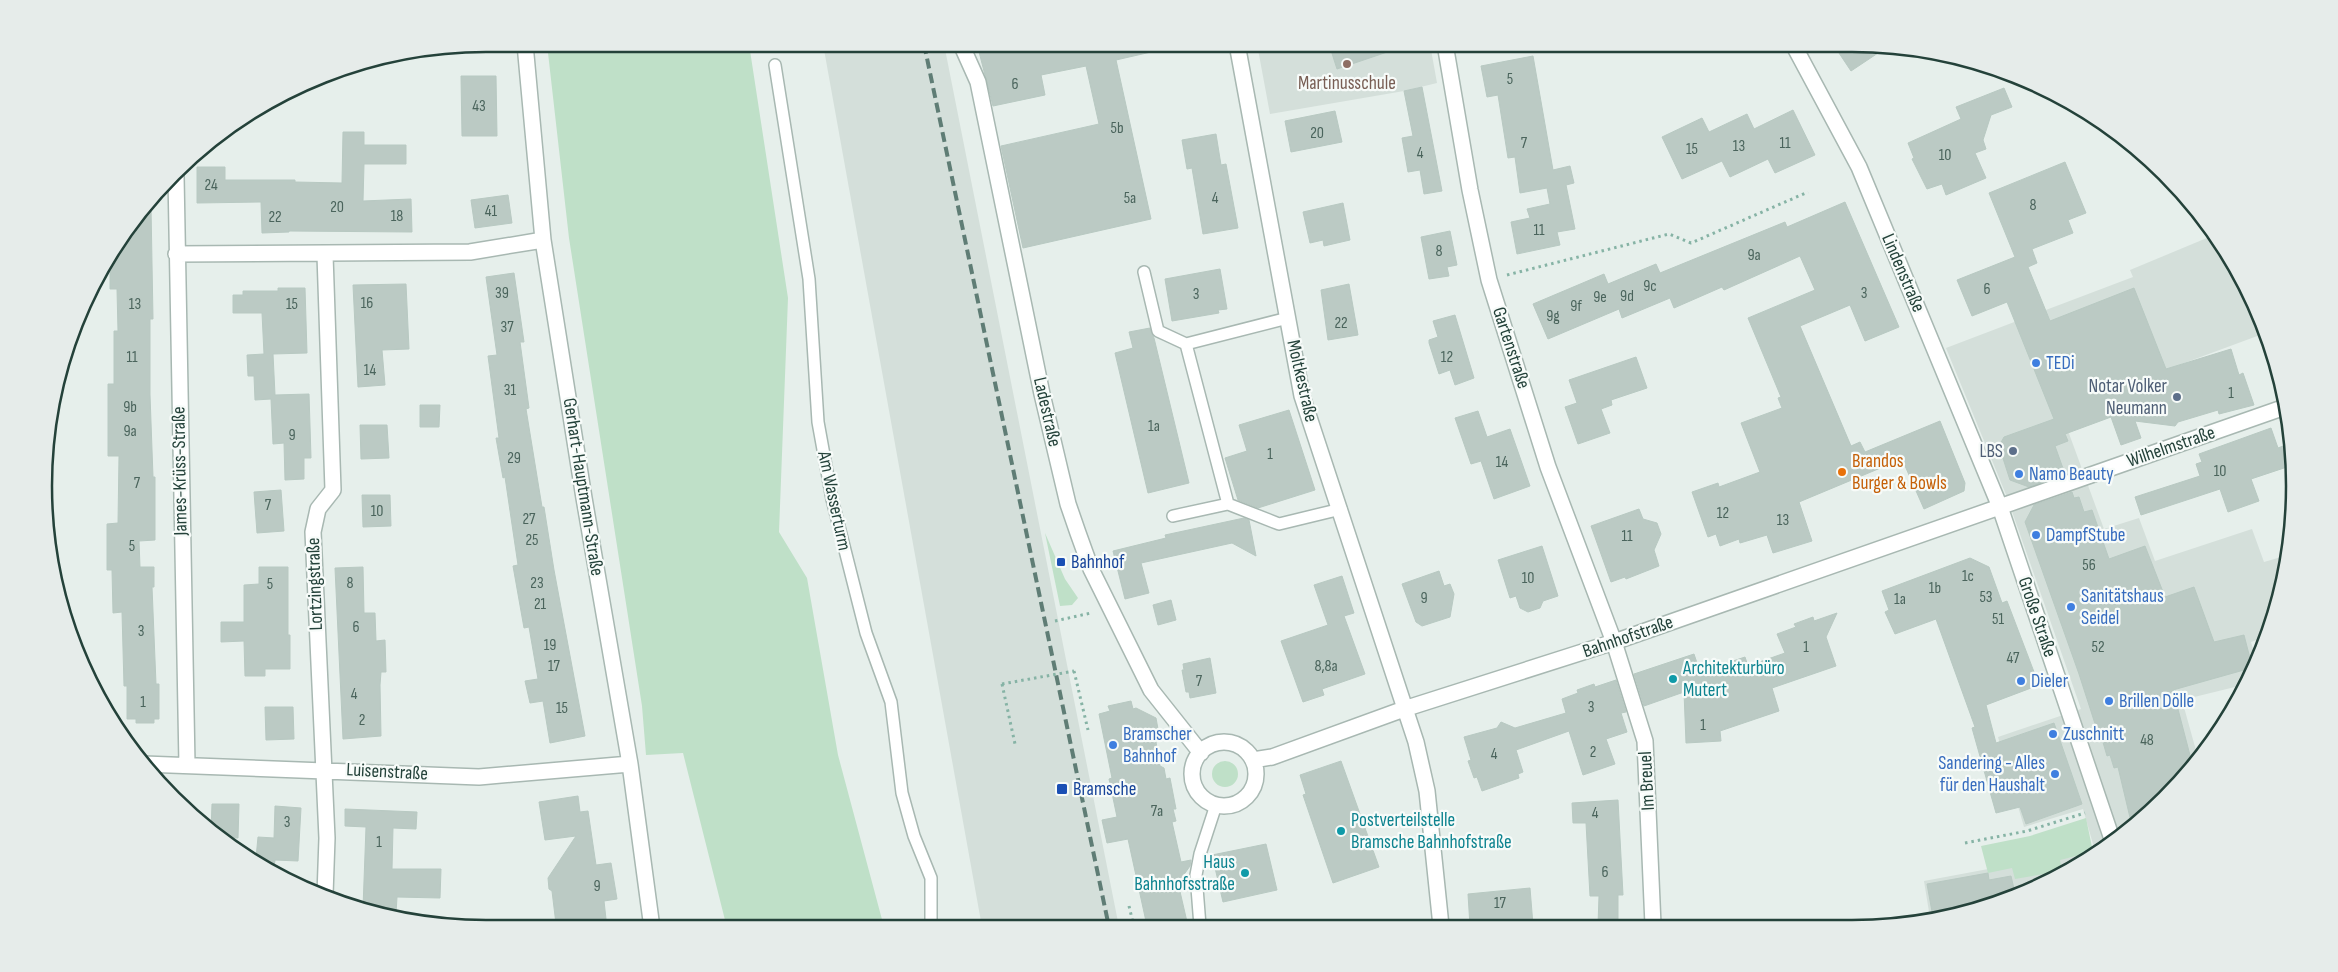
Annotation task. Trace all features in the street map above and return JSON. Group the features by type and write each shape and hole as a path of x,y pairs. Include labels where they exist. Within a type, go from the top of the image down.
{"street":[{"name":"Gerhart-Hauptmann-Straße","path":"526,52 543,240 585,508 630,764 651,920"},
{"name":"Ladestraße","path":"965,52 978,82 1042,394 1068,504 1091,568 1152,690 1201,753"},
{"name":"Moltkestraße","path":"1238,52 1302,396 1341,509 1416,742 1427,792 1440,920"},
{"name":"Gartenstraße","path":"1446,52 1470,190 1489,280 1548,467 1614,642"},
{"name":"Lindenstraße","path":"1797,52 1859,167 2000,508"},
{"name":"James-Krüss-Straße","path":"176,182 187,765"},
{"path":"176,254 325,255 470,252 543,240"},
{"name":"Lortzingstraße","path":"325,255 333,490 318,509 312,532 327,838 325,889"},
{"name":"Wilhelmstraße","path":"2000,508 2278,409"},
{"name":"Bahnhofstraße","path":"1253,760 1272,758 1404,709 1614,642 2000,508"},
{"name":"Große Straße","path":"2000,508 2110,834"},
{"name":"Im Breuel","path":"1614,642 1645,741 1653,920"},
{"path":"1229,743 1243,749 1253,760 1256,778 1249,795 1234,805 1216,805 1198,794 1192,771 1201,753 1209,746 1229,743"},
{"name":"Luisenstraße","path":"154,764 479,777 630,764"}],"lane":[{"name":"Am Wasserturm","path":"775,65 809,279 818,422 832,499 866,634 891,702 902,793 914,836 931,878 931,920"},
{"path":"1144,272 1158,332 1186,344 1288,318"},
{"path":"1186,344 1228,504"},
{"path":"1173,516 1228,504 1279,524 1341,509"},
{"path":"1200,920 1196,875 1200,854 1216,805"}],"path":[{"path":"1489,280 1669,234 1691,243 1808,192"},
{"path":"1055,620 1111,609"},
{"path":"1015,744 1002,684 1074,671 1088,730"},
{"path":"1965,843 2027,831 2102,807"},
{"path":"1130,906 1133,920"}],"shaded area":[{"path":"824,52 946,52 1118,920 981,920"},
{"name":"Martinusschule","path":"1258,52 1431,52 1437,83 1404,91 1270,114"},
{"path":"2207,238 2241,294 2258,336 2060,409 2104,529 2139,518 2155,561 2252,529 2264,562 2279,558 2271,598 2257,640 2251,642 2253,652 2236,687 2182,700 2196,750 2159,793 2116,830 2093,846 2083,809 2024,827 1998,737 2081,709 2007,497 1946,348 2133,277 2130,270"},
{"path":"2076,857 2018,887 1964,905 1929,912 1924,881 2015,864"}],"green space":[{"path":"548,52 750,52 788,298 779,532 807,578 838,755 882,920 725,920 683,753 646,755 642,706 569,238"},
{"path":"53,505 58,555 56,543"},
{"path":"1045,533 1065,579 1078,598 1072,605 1060,606"},
{"path":"1225,761 1235,764 1238,774 1235,784 1225,787 1215,784 1212,774 1215,764"},
{"path":"2086,818 2092,847 2077,856 2060,860 2061,865 2046,874 2015,879 2012,868 1988,873 1981,846 2030,836"}],"building":[{"path":"979,52 1151,52 1116,60 1151,219 1023,248 1001,146 1099,124 1086,66 1041,75 1045,95 993,106"},
{"path":"1332,52 1387,52 1337,69"},
{"path":"1838,52 1878,53 1851,71"},
{"path":"1533,56 1553,170 1570,166 1574,183 1566,185 1575,229 1557,232 1560,245 1517,254 1511,222 1530,218 1527,209 1550,204 1547,188 1520,193 1515,157 1508,158 1498,95 1487,97 1481,66"},
{"path":"461,76 496,76 497,136 462,136"},
{"path":"1422,87 1442,191 1424,194 1420,170 1408,172 1402,138 1413,136 1404,91"},
{"path":"2004,88 2012,107 1991,115 1983,140 1986,149 1975,153 1986,178 1946,195 1942,184 1927,189 1912,159 1914,158 1908,143 1961,119 1956,107"},
{"path":"1793,110 1815,155 1775,173 1768,159 1730,177 1722,161 1682,179 1662,137 1702,118 1709,132 1747,114 1754,129"},
{"path":"1335,111 1342,142 1291,152 1285,121"},
{"path":"343,132 364,132 364,145 406,145 406,164 364,164 363,201 411,199 412,232 289,231 262,233 261,202 197,203 197,167 225,167 225,180 295,180 295,182 342,183"},
{"path":"1216,134 1221,165 1226,164 1238,228 1203,234 1192,168 1187,169 1182,140"},
{"path":"2065,162 2086,213 2068,220 2073,233 2032,249 2037,263 2028,267 2050,321 2134,288 2166,369 2231,349 2239,375 2243,373 2254,405 2219,414 2218,410 2178,422 2175,426 2135,421 2141,438 2121,445 2111,417 2065,434 2068,441 2055,446 2065,474 2029,487 2010,480 1999,446 2004,437 2054,419 2007,302 1972,316 1957,280 2015,257 1989,193"},
{"path":"508,195 512,223 475,228 471,200"},
{"path":"1845,202 1899,327 1865,341 1850,305 1800,326 1851,446 1860,442 1865,452 1940,421 1965,483 1964,491 1924,509 1902,459 1799,502 1812,541 1773,553 1767,535 1740,543 1739,539 1720,546 1716,534 1708,537 1692,492 1718,483 1719,487 1760,472 1741,423 1782,408 1778,398 1781,397 1748,318 1815,290 1800,256 1724,290 1722,287 1674,308 1670,298 1622,318 1619,309 1548,339 1533,304 1604,274 1608,284 1656,264 1660,273 1785,222 1787,227"},
{"path":"1343,203 1350,240 1324,246 1323,240 1310,243 1303,212"},
{"path":"151,211 153,319 150,319 150,395 153,477 155,477 155,540 139,541 140,567 154,567 154,587 152,587 156,684 159,684 159,719 154,719 154,723 136,723 136,719 127,719 127,686 124,686 122,612 113,613 112,570 107,570 107,524 118,523 119,456 108,456 108,384 114,384 114,331 118,331 117,289 110,289 110,271"},
{"path":"1450,231 1457,265 1447,267 1449,276 1429,279 1421,237"},
{"path":"1220,269 1227,309 1218,310 1219,313 1172,321 1165,279"},
{"path":"514,273 524,342 520,342 529,408 526,409 542,507 544,507 585,736 550,743 543,701 530,703 525,681 538,679 529,627 524,628 513,566 518,565 505,477 503,478 496,438 499,438 488,356 497,355 486,277"},
{"path":"406,284 409,349 382,350 385,385 358,387 353,285"},
{"path":"1349,284 1358,335 1328,340 1321,290"},
{"path":"278,288 305,288 307,353 273,354 275,395 309,394 311,458 304,458 304,479 285,480 284,443 273,444 271,399 255,400 254,376 248,376 247,355 264,354 262,313 233,313 233,295 243,295 243,291 278,291"},
{"path":"1455,315 1474,378 1455,385 1450,370 1439,374 1429,340 1438,337 1433,321"},
{"path":"1150,328 1189,483 1148,493 1115,353 1133,348 1129,332"},
{"path":"1636,357 1647,388 1611,400 1612,405 1601,409 1610,433 1578,444 1565,407 1577,403 1569,380"},
{"path":"420,405 440,405 439,427 420,427"},
{"path":"1289,410 1315,490 1258,508 1238,500 1225,458 1247,451 1239,425"},
{"path":"1478,411 1487,437 1510,429 1530,486 1494,499 1481,461 1471,464 1455,418"},
{"path":"360,425 387,425 389,458 361,459"},
{"path":"2271,428 2278,448 2284,446 2285,468 2251,479 2259,501 2228,512 2220,489 2141,515 2135,497 2200,476 2196,464 2202,462 2199,454"},
{"path":"281,490 284,531 257,533 254,492"},
{"path":"2072,492 2074,498 2079,497 2084,512 2092,510 2109,559 2145,546 2165,597 2194,587 2214,642 2244,635 2250,658 2245,670 2173,690 2190,757 2159,793 2130,818 2118,767 2114,768 2110,755 2107,756 2100,732 2098,733 2025,522 2034,505"},
{"path":"362,495 390,495 391,526 363,527"},
{"path":"1639,509 1643,519 1657,523 1661,534 1654,550 1659,566 1626,579 1625,577 1611,582 1591,526"},
{"path":"1244,518 1249,520 1256,556 1232,543 1141,563 1149,593 1125,599 1113,551 1166,538 1165,535"},
{"path":"1542,546 1558,596 1543,601 1540,608 1528,612 1520,608 1516,596 1510,598 1498,560"},
{"path":"1970,558 1989,567 2002,603 2007,601 2039,685 1986,705 1996,743 2054,723 2082,804 2026,824 2020,807 1996,813 1972,728 1975,727 1936,619 1895,634 1885,612 1889,610 1882,591"},
{"path":"259,567 288,567 290,669 265,669 265,676 245,676 244,641 221,642 221,622 244,622 244,585 259,584"},
{"path":"363,567 364,613 375,613 376,641 385,640 386,672 381,672 380,685 381,736 343,739 335,568"},
{"path":"1439,571 1444,586 1450,584 1454,594 1450,617 1422,626 1416,622 1402,584"},
{"path":"1342,576 1354,613 1344,616 1365,674 1322,689 1324,695 1303,702 1281,641 1328,625 1314,585"},
{"path":"1171,600 1176,620 1158,625 1153,605"},
{"path":"1837,613 1826,637 1836,666 1772,688 1779,711 1720,731 1721,741 1686,743 1684,692 1644,706 1634,674 1694,654 1700,672 1745,657 1748,666 1785,653 1777,634 1796,627 1794,624 1813,617 1814,621"},
{"path":"1210,658 1216,693 1190,698 1189,692 1186,692 1182,670 1184,670 1183,664"},
{"path":"1616,680 1626,712 1621,713 1627,732 1606,739 1615,764 1583,775 1569,731 1516,750 1523,772 1518,774 1519,778 1482,791 1477,777 1474,778 1468,761 1471,760 1464,737 1497,728 1501,722 1515,728 1566,713 1562,699 1578,693 1577,690 1594,684 1595,687"},
{"path":"1131,701 1133,709 1136,708 1156,718 1158,729 1155,736 1160,766 1164,768 1166,779 1170,778 1176,809 1173,809 1176,821 1172,822 1181,862 1191,860 1190,866 1178,883 1187,920 1146,920 1128,839 1107,843 1102,820 1117,817 1109,779 1112,778 1099,714 1110,711 1108,706"},
{"path":"265,707 293,707 294,739 266,740"},
{"name":"Postverteilstelle Bramsche Bahnhofstraße","path":"1341,761 1379,867 1333,883 1303,795 1306,794 1300,775"},
{"path":"578,796 580,812 588,811 596,865 611,863 617,899 604,901 606,920 556,920 552,891 549,889 548,878 576,836 545,840 539,802"},
{"path":"1618,800 1623,895 1618,895 1618,920 1598,920 1599,896 1590,896 1586,823 1573,823 1572,803"},
{"path":"212,804 239,804 238,838 233,838 211,821"},
{"path":"275,806 301,808 298,861 275,860 274,864 256,853 258,837 274,838"},
{"path":"345,809 417,812 416,829 393,828 392,869 441,869 440,898 397,897 396,910 363,901 366,827 345,826"},
{"name":"Haus Bahnhofsstraße","path":"1266,844 1277,890 1223,902 1212,855"},
{"path":"1988,873 1989,880 2011,876 2014,888 1964,905 1932,912 1927,884"},
{"path":"1530,888 1533,920 1470,920 1468,894"}],"railway":[{"path":"926,52 1108,920"}],"place":[{"name":"Martinusschule","path":"1347,64"},
{"name":"TEDi","path":"2036,363"},
{"name":"Notar Volker Neumann","path":"2177,397"},
{"name":"LBS","path":"2013,451"},
{"name":"Brandos Burger & Bowls","path":"1842,472"},
{"name":"Namo Beauty","path":"2019,474"},
{"name":"DampfStube","path":"2036,535"},
{"name":"Bahnhof","path":"1061,562"},
{"name":"Sanitätshaus Seidel","path":"2071,607"},
{"name":"Architekturbüro Mutert","path":"1673,679"},
{"name":"Dieler","path":"2021,681"},
{"name":"Brillen Dölle","path":"2109,701"},
{"name":"Zuschnitt","path":"2053,734"},
{"name":"Bramscher Bahnhof","path":"1113,745"},
{"name":"Sandering - Alles für den Haushalt","path":"2055,774"},
{"name":"Bramsche","path":"1062,789"},
{"name":"Postverteilstelle Bramsche Bahnhofstraße","path":"1341,831"},
{"name":"Haus Bahnhofsstraße","path":"1245,873"}]}
